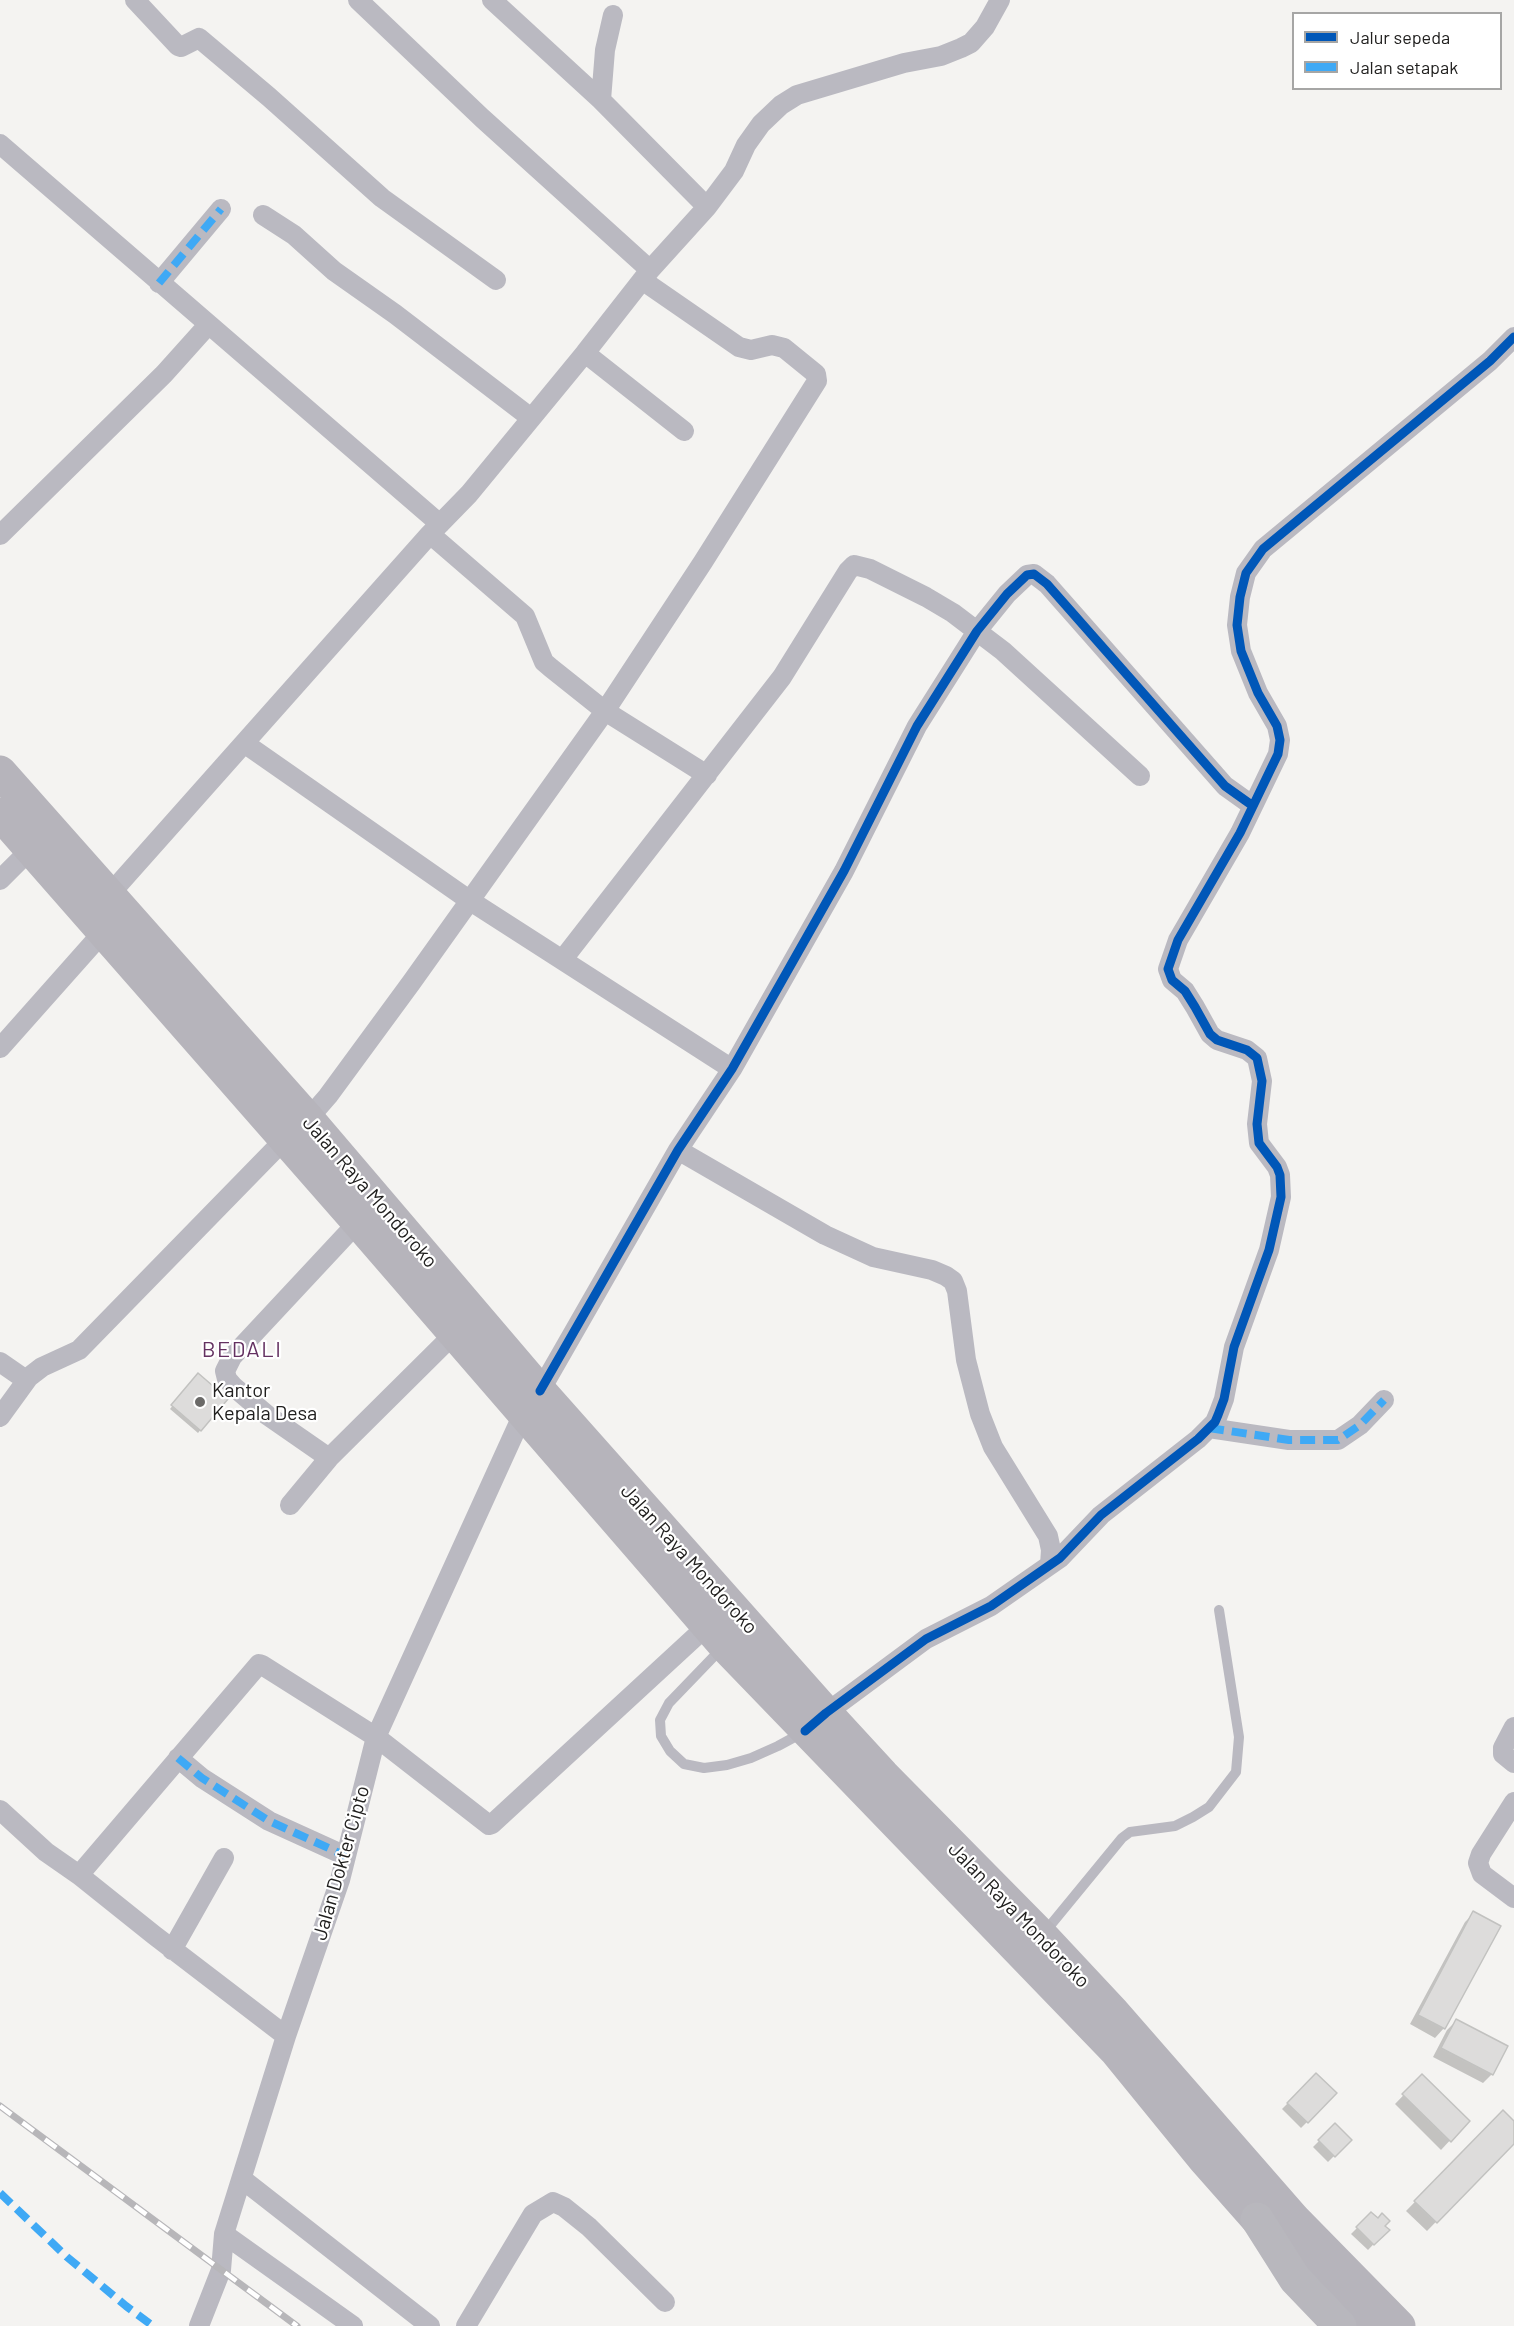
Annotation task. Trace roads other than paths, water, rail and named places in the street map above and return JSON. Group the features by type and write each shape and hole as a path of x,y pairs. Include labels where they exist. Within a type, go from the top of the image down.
{"highway":[{"name":"Jalan Raya Mondoroko","path":"0,772 109,895 161,976 297,1129 730,1632 815,1722 883,1775 1033,1945 1204,2159 1257,2219 1364,2326"},
{"name":"Jalan Raya Mondoroko","path":"0,814 104,931 161,976"},
{"name":"Jalan Raya Mondoroko","path":"297,1129 358,1222 454,1334 531,1402"},
{"name":"Jalan Raya Mondoroko","path":"1033,1945 1114,2013 1294,2219 1399,2326"},
{"path":"1257,2219 1295,2279 1340,2326"}],"street":[{"path":"135,0 178,46 199,38 382,198 496,280"},
{"path":"0,1417 26,1380 42,1367 79,1350 297,1129 342,1077 605,711 716,543 818,377 778,345 751,350 739,347 646,275 358,0"},
{"path":"492,0 601,100 707,207"},
{"path":"109,895 435,529 469,494 646,275 707,207 734,171 746,145 761,124 781,105 797,95 904,63 941,56 971,43 985,27 1000,0"},
{"path":"601,100 605,50 613,15"},
{"path":"0,144 208,325 435,529 525,616 544,662 605,711 707,775"},
{"path":"159,283 221,209"},
{"path":"263,215 294,235 334,271 395,314 531,418"},
{"path":"0,535 164,374 208,325"},
{"path":"815,1722 926,1639 991,1606 1066,1554 1101,1515 1204,1434 1222,1408 1234,1347 1269,1250 1279,1212 1281,1185 1277,1167 1259,1143 1257,1124 1262,1081 1257,1058 1247,1050 1217,1040 1210,1034 1185,991 1172,980 1168,969 1178,940 1240,833 1274,763 1280,740 1277,726 1253,684 1241,651 1237,625 1240,597 1246,573 1263,549 1490,362 1514,337"},
{"path":"585,353 684,431"},
{"path":"563,959 782,677 848,571 854,565 862,566 926,597 953,613 1003,651 1140,776"},
{"name":"Jalan Dokter Cipto","path":"199,2326 221,2270 224,2234 286,2036 340,1880 376,1737 531,1402 678,1150 732,1069 844,871 917,726 979,633 1027,575 1034,574 1039,577 1056,592 1225,786 1253,806"},
{"path":"244,743 469,900 732,1069"},
{"path":"0,880 31,849"},
{"path":"0,1048 104,931"},
{"path":"678,1150 825,1235 873,1257 932,1270 946,1275 952,1281 957,1291 966,1360 980,1414 993,1447 1048,1536 1051,1550 1050,1565"},
{"path":"330,1458 267,1415 234,1387 225,1371 232,1357 358,1222"},
{"path":"290,1505 330,1458 454,1334"},
{"path":"0,1362 26,1380"},
{"path":"1204,1434 1289,1440 1338,1440 1360,1425 1384,1400"},
{"path":"80,1875 259,1664 376,1737 485,1823 492,1824 730,1632"},
{"path":"1514,1727 1503,1748 1503,1754 1514,1763"},
{"path":"178,1758 202,1778 269,1821 346,1856"},
{"path":"1514,1802 1481,1854 1478,1863 1482,1874 1514,1898"},
{"path":"0,1810 46,1852 80,1875 172,1950 286,2036"},
{"path":"172,1950 224,1858"},
{"path":"242,2179 430,2326"},
{"path":"466,2326 533,2214 553,2202 564,2207 589,2227 665,2302"},
{"path":"224,2234 352,2326"}],"lane":[{"path":"1033,1945 1112,1853 1122,1838 1130,1832 1175,1826 1193,1817 1209,1807 1236,1772 1239,1737 1219,1610"},
{"path":"730,1632 669,1703 660,1720 661,1736 670,1751 684,1764 705,1768 727,1765 778,1746 815,1722"}],"railway":[{"path":"0,2106 297,2326"}],"place":[{"name":"Kantor Kepala Desa","path":"200,1402"}],"district":[{"name":"BEDALI","path":"242,1350"}]}
